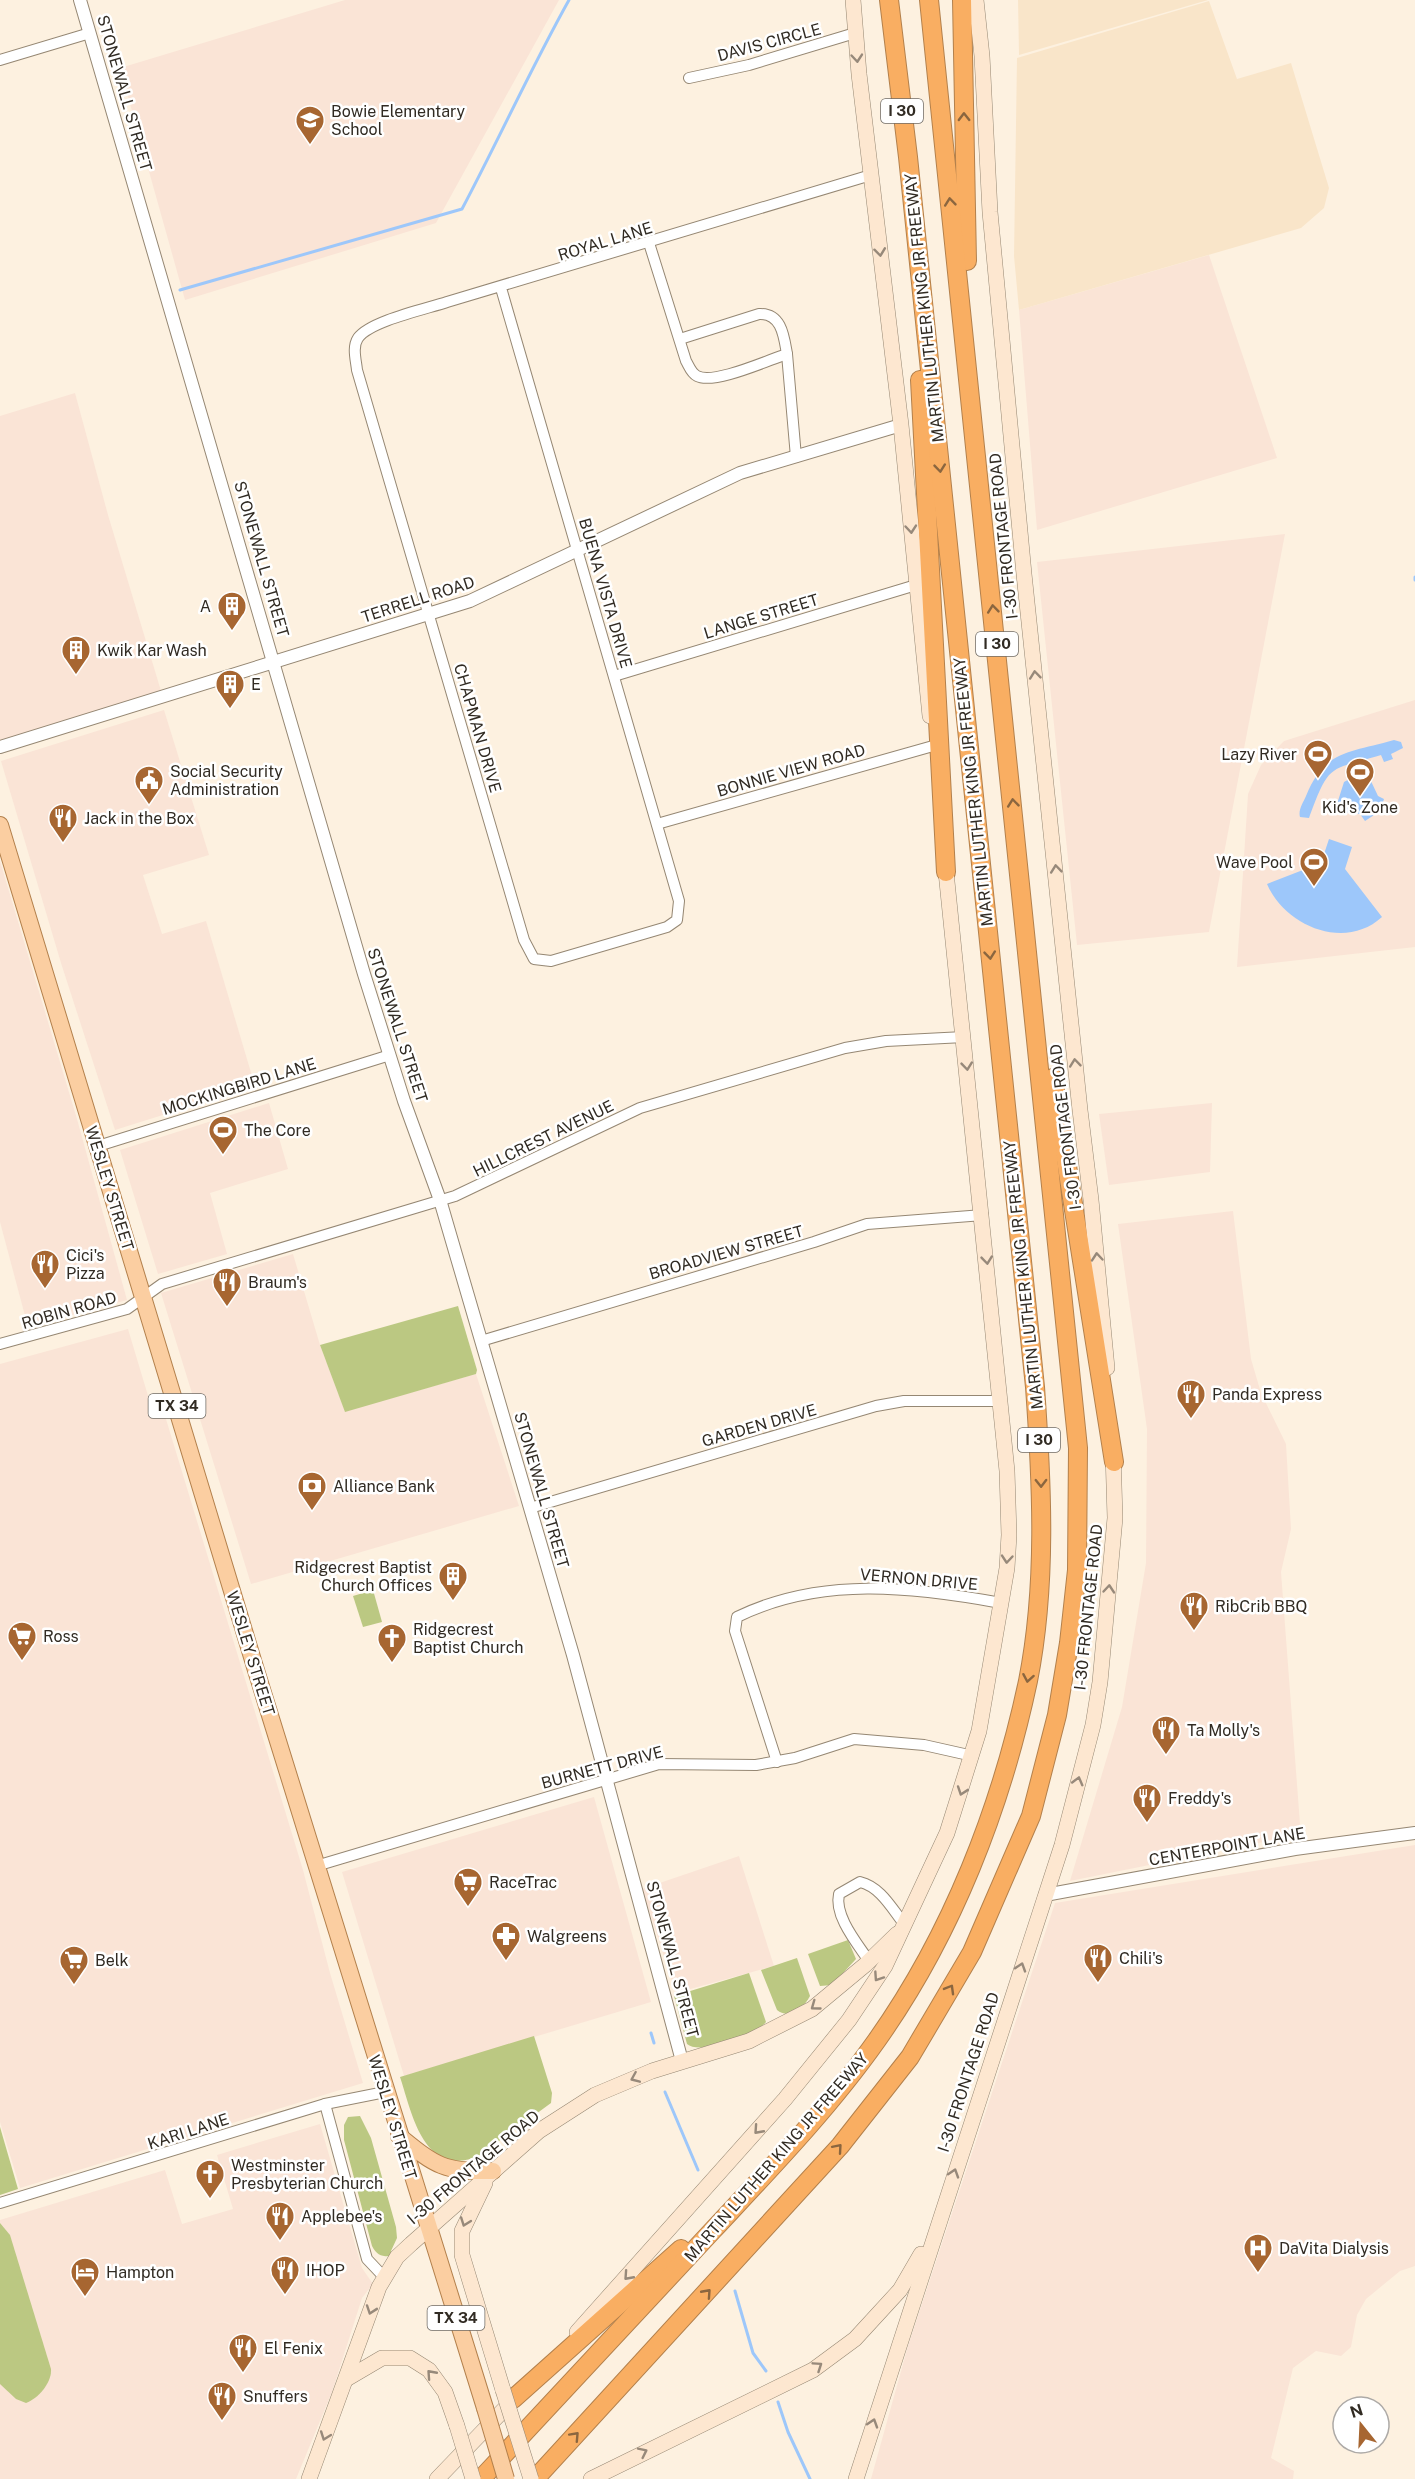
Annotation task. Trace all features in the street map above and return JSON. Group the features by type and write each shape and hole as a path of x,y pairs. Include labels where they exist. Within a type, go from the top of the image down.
{"highway":[{"name":"MARTIN LUTHER KING JR FREEWAY","path":"482,2479 764,2176 851,2075 907,1994 933,1949 959,1895 989,1822 1028,1680 1036,1622 1040,1566 1041,1467 1033,1366 915,222 889,0"},
{"name":"I 30","path":"533,2479 840,2146 910,2057 972,1952 1031,1816 1057,1715 1069,1642 1077,1570 1078,1448 1024,903 929,0"},
{"path":"962,0 970,386"},
{"path":"915,222 924,495 946,872"},
{"path":"1024,903 1088,1286 1114,1462"},
{"path":"508,2394 764,2176"}],"main road":[{"name":"I-30 FRONTAGE ROAD","path":"437,2479 508,2394 599,2309 785,2099 849,2020 885,1966 947,1833 973,1756 1001,1603 1009,1535 1001,1401 901,425 853,0"},
{"name":"I-30 FRONTAGE ROAD","path":"856,2479 1062,1845 1091,1735 1100,1682 1115,1518 1114,1462 1091,1198 1026,594 991,223 982,57 976,0"},
{"name":"WESLEY STREET","path":"0,825 398,2135 506,2479"},
{"name":"I-30 FRONTAGE ROAD","path":"309,2479 384,2277 398,2257 427,2229 539,2132 595,2095 652,2071 749,2041 812,2009 869,1961 905,1925"},
{"path":"398,2135 429,2160 446,2169 493,2170"},
{"path":"493,2170 476,2197 462,2230 462,2255 508,2394 533,2479"},
{"name":"I-30 FRONTAGE ROAD","path":"591,2479 813,2370 855,2339 900,2290 937,2228"},
{"path":"348,2378 382,2358 410,2358 429,2370 440,2385 457,2426 473,2479"}],"street":[{"name":"STONEWALL STREET","path":"80,0 344,908 390,1055 440,1200 530,1508 607,1778 682,2061"},
{"path":"0,60 90,33"},
{"name":"DAVIS CIRCLE","path":"689,78 749,65 855,33"},
{"name":"ROYAL LANE","path":"355,346 358,338 365,331 386,322 871,175"},
{"path":"649,243 692,371 703,378 721,377 787,354"},
{"name":"BUENA VISTA DRIVE","path":"501,288 680,908"},
{"path":"680,339 765,314 780,326 787,354 796,457"},
{"name":"CHAPMAN DRIVE","path":"355,346 357,370 524,940 534,958 551,961 565,958 667,927 677,920 680,908"},
{"name":"TERRELL ROAD","path":"0,747 470,601 740,473 901,425"},
{"name":"LANGE STREET","path":"614,676 916,585"},
{"name":"BONNIE VIEW ROAD","path":"657,824 933,746"},
{"name":"HILLCREST AVENUE","path":"144,1298 162,1284 440,1200 491,1181 640,1108 845,1048 886,1041 964,1037"},
{"name":"MOCKINGBIRD LANE","path":"98,1146 390,1055"},
{"name":"BROADVIEW STREET","path":"481,1341 814,1242 867,1224 983,1215"},
{"name":"ROBIN ROAD","path":"0,1344 127,1310 144,1298"},
{"name":"GARDEN DRIVE","path":"530,1508 876,1406 904,1401 1001,1401"},
{"name":"VERNON DRIVE","path":"777,1762 735,1631 737,1617 761,1605 842,1587 888,1589 1001,1603"},
{"name":"BURNETT DRIVE","path":"316,1866 607,1778 669,1763 756,1765 777,1762 854,1739 924,1746 973,1756"},
{"name":"CENTERPOINT LANE","path":"1045,1895 1295,1849 1415,1833"},
{"path":"869,1961 844,1921 837,1904 839,1894 860,1882 868,1884 877,1890 905,1925"},
{"name":"KARI LANE","path":"0,2203 325,2104 385,2092"},
{"path":"325,2104 366,2259 384,2277"}],"shaded area":[{"name":"Bowie Elementary School","path":"345,0 559,0 436,223 185,300 120,68"},
{"path":"1018,0 1208,0 1019,55"},
{"path":"1209,1 1237,79 1291,63 1329,188 1324,208 1301,228 1019,310 1014,256 1017,58"},
{"path":"1209,255 1277,458 1037,530 1019,310"},
{"path":"75,393 108,515 161,691 0,741 0,416"},
{"path":"1285,534 1209,932 1077,945 1037,562"},
{"path":"1415,700 1415,947 1237,967 1248,794 1261,765 1284,741"},
{"path":"164,710 209,855 143,875 162,934 206,921 255,1086 115,1130 61,963 1,761"},
{"path":"0,861 77,1119 127,1300 28,1327 0,1222"},
{"path":"269,1103 288,1169 210,1193 227,1254 158,1274 120,1150"},
{"path":"1212,1103 1210,1172 1109,1185 1099,1114"},
{"path":"1233,1211 1251,1359 1261,1393 1286,1444 1291,1529 1281,1572 1300,1824 1293,1836 1070,1881 1122,1707 1146,1563 1147,1429 1118,1224"},
{"path":"293,1254 320,1345 345,1411 476,1374 519,1506 251,1584 161,1293"},
{"path":"128,1329 149,1399 159,1396 303,1870 330,1973 363,2083 20,2188 0,2122 0,1364"},
{"path":"594,1797 651,2002 404,2076 342,1872"},
{"path":"1415,1845 1415,2266 1400,2271 1366,2299 1357,2315 1351,2347 1341,2356 1316,2351 1293,2368 1271,2458 1294,2471 1293,2479 871,2479 908,2346 1055,1903"},
{"path":"739,1856 774,1966 676,1993 642,1889"},
{"path":"320,2124 362,2268 373,2284 362,2298 332,2392 296,2479 0,2479 0,2220 165,2170 182,2224 233,2209 217,2155"}],"green space":[{"path":"458,1306 477,1370 476,1374 345,1412 320,1345"},
{"path":"373,1590 382,1622 363,1627 353,1596"},
{"path":"848,1940 856,1959 832,1985 820,1986 808,1954"},
{"path":"797,1958 810,1996 796,2011 786,2014 777,2010 761,1970"},
{"path":"749,1973 766,2022 751,2033 715,2046 694,2047 687,2044 674,1996"},
{"path":"534,2036 552,2093 551,2103 477,2157 459,2161 444,2158 432,2150 415,2123 400,2077"},
{"path":"360,2116 371,2138 396,2227 397,2238 391,2251 393,2256 381,2255 372,2246 344,2140 344,2125 348,2117"},
{"path":"0,2127 18,2189 0,2195"},
{"path":"0,2223 10,2235 51,2369 44,2389 26,2403 16,2399 0,2384"}],"water":[{"name":"Lazy River","path":"1394,740 1401,742 1403,748 1391,754 1393,759 1384,762 1381,755 1333,771 1322,786 1309,818 1300,817 1301,806 1313,781 1331,761 1352,751"},
{"name":"Kid's Zone","path":"1355,776 1370,779 1378,796 1384,799 1380,811 1365,821 1360,814 1341,812 1337,804 1344,782"},
{"name":"Wave Pool","path":"1329,839 1352,847 1345,869 1382,917 1367,927 1351,932 1334,933 1317,929 1287,912 1267,884 1321,863"}],"waterway":[{"path":"180,290 462,209 569,0"},
{"path":"651,2033 654,2043"},
{"path":"665,2092 698,2170"},
{"path":"735,2291 753,2353 766,2371"},
{"path":"778,2402 788,2432 810,2479"}],"place":[{"name":"Bowie Elementary School","path":"310,146"},
{"name":"A","path":"232,632"},
{"name":"Kwik Kar Wash","path":"76,676"},
{"name":"E","path":"230,710"},
{"name":"Lazy River","path":"1318,780"},
{"name":"Kid's Zone","path":"1360,798"},
{"name":"Social Security Administration","path":"149,806"},
{"name":"Jack in the Box","path":"63,844"},
{"name":"Wave Pool","path":"1314,888"},
{"name":"The Core","path":"223,1156"},
{"name":"Cici's Pizza","path":"45,1290"},
{"name":"Braum's","path":"227,1308"},
{"name":"Panda Express","path":"1191,1420"},
{"name":"Alliance Bank","path":"312,1512"},
{"name":"Ridgecrest Baptist Church Offices","path":"453,1602"},
{"name":"RibCrib BBQ","path":"1194,1632"},
{"name":"Ross","path":"22,1662"},
{"name":"Ridgecrest Baptist Church","path":"392,1664"},
{"name":"Ta Molly's","path":"1166,1756"},
{"name":"Freddy's","path":"1147,1824"},
{"name":"RaceTrac","path":"468,1908"},
{"name":"Walgreens","path":"506,1962"},
{"name":"Chili's","path":"1098,1984"},
{"name":"Belk","path":"74,1986"},
{"name":"Westminster Presbyterian Church","path":"210,2200"},
{"name":"Applebee's","path":"280,2242"},
{"name":"DaVita Dialysis","path":"1258,2274"},
{"name":"IHOP","path":"285,2296"},
{"name":"Hampton","path":"85,2298"},
{"name":"El Fenix","path":"243,2374"},
{"name":"Snuffers","path":"222,2422"}]}
